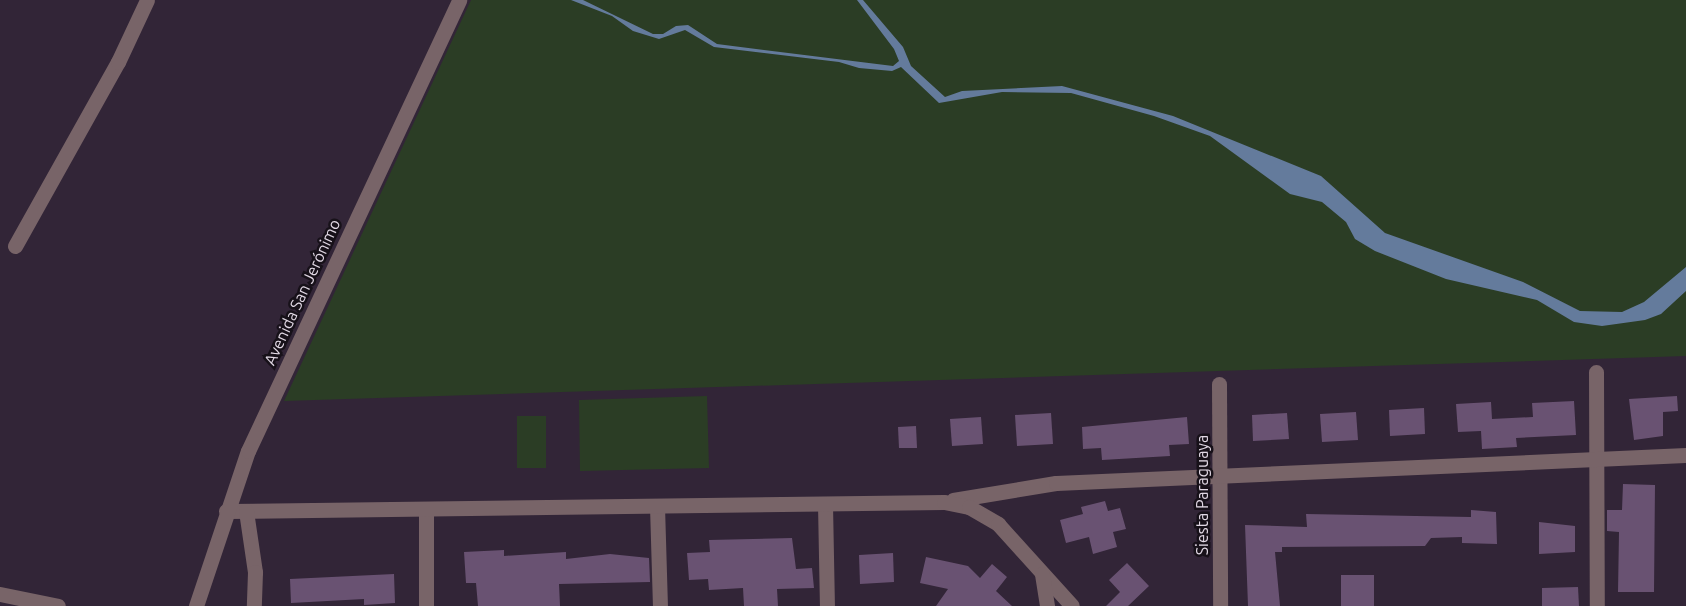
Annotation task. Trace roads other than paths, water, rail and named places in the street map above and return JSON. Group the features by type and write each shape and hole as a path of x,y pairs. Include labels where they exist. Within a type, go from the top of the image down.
{"street":[{"path":"15,246 108,82 147,0"},
{"name":"Avenida San Jerónimo","path":"196,606 225,511 266,412 459,0"},
{"path":"1596,372 1597,606"},
{"name":"Siesta Paraguaya","path":"1219,384 1220,606"},
{"path":"225,511 944,502 1056,483 1686,455"},
{"path":"944,502 984,513 1072,606"},
{"path":"825,504 827,606"},
{"path":"657,506 660,606"},
{"path":"426,508 426,606"},
{"path":"246,510 255,572 254,606"},
{"path":"1042,574 1047,606"},
{"path":"0,594 58,606"}],"water":[{"path":"571,0 583,0 653,34 663,34 676,26 688,25 717,44 893,66 899,61 894,49 857,0 863,0 903,47 911,66 945,97 962,91 1062,86 1173,116 1321,176 1385,233 1523,282 1580,311 1622,312 1644,302 1686,267 1686,291 1661,314 1645,320 1602,326 1574,322 1537,300 1446,279 1375,251 1355,239 1346,222 1322,202 1290,194 1210,136 1154,116 1071,93 1002,92 939,103 901,67 892,71 859,68 839,62 714,47 685,30 659,39 633,31 612,16"}]}
